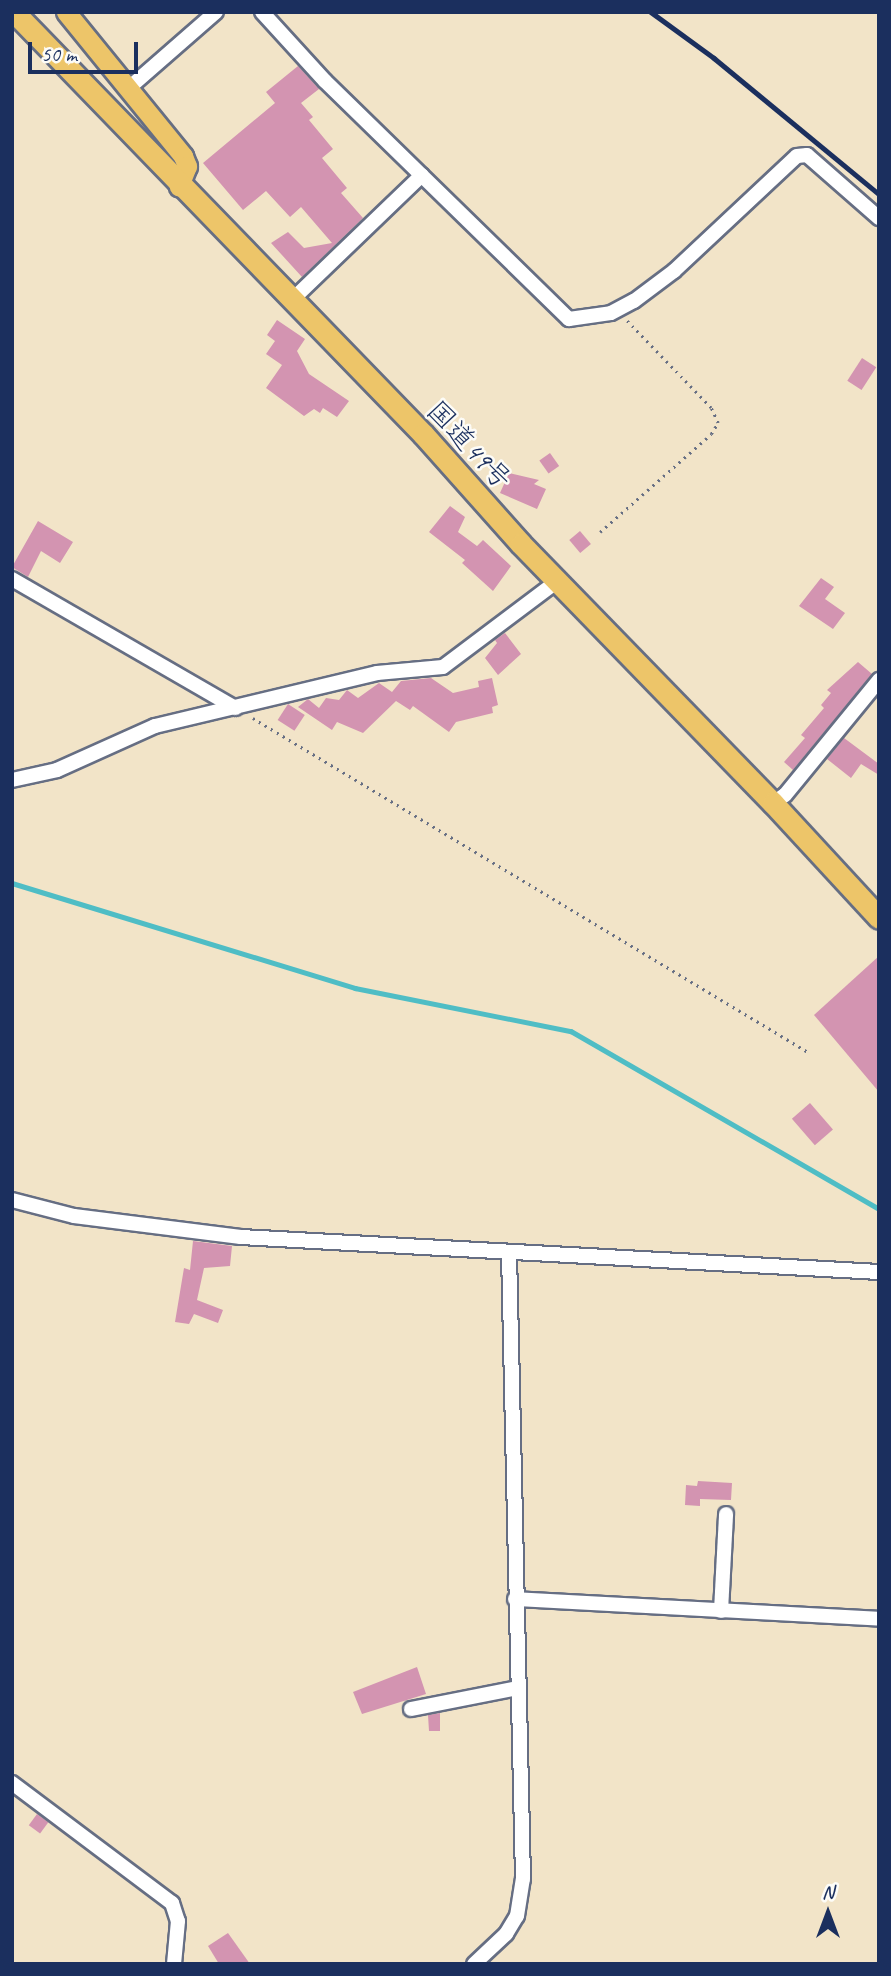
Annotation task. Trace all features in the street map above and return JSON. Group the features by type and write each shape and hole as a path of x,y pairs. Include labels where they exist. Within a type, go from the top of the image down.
{"highway":[{"name":"国道49号","path":"14,12 559,580 643,674 774,803 879,919"}],"main road":[{"path":"66,12 131,88 183,156 187,166 179,186"}],"street":[{"path":"131,88 216,12"},
{"path":"262,12 563,315 583,320 621,309 674,271 797,156 807,155 879,218"},
{"path":"292,300 422,175"},
{"path":"12,579 235,708"},
{"path":"12,780 58,770 155,726 377,673 443,667 559,580"},
{"path":"774,803 785,795 879,680"},
{"path":"12,1200 74,1216 242,1237 509,1254 879,1272"},
{"path":"474,1964 511,1925 523,1879 509,1254"},
{"path":"721,1611 726,1514"},
{"path":"515,1599 879,1619"},
{"path":"411,1709 518,1689"},
{"path":"12,1783 172,1903 178,1922 174,1964"}],"path":[{"path":"600,531 711,434 718,423 711,408 639,339 621,309"},
{"path":"235,708 808,1052"}],"building":[{"path":"298,66 319,89 301,103 313,117 309,120 333,149 322,158 347,188 341,193 363,218 302,277 271,243 288,232 304,248 332,243 301,207 290,217 266,191 243,210 203,163 275,103 266,92"},
{"path":"277,320 305,339 297,351 309,374 349,401 337,417 323,408 320,413 314,409 304,416 266,388 282,365 266,354 275,341 267,335"},
{"path":"862,358 876,367 862,390 847,381"},
{"path":"550,453 559,466 549,474 539,460"},
{"path":"509,473 539,480 534,484 546,489 537,509 500,493"},
{"path":"450,506 465,517 458,532 477,546 483,540 511,566 493,591 462,563 465,560 429,532"},
{"path":"38,521 73,542 60,563 41,551 28,577 12,567"},
{"path":"580,531 591,544 580,553 569,540"},
{"path":"821,578 834,587 825,599 845,613 833,629 799,606"},
{"path":"505,633 521,654 498,675 485,658 497,643 495,640"},
{"path":"858,662 872,674 793,770 784,762 805,738 801,735 824,708 821,705 831,693 827,690"},
{"path":"431,678 453,693 479,687 478,681 492,678 498,705 492,707 493,713 456,722 449,732 413,706 410,710 396,701 363,733 337,722 332,730 298,707 308,699 319,708 326,698 339,700 347,690 358,698 379,683 392,692 401,681"},
{"path":"288,704 305,715 294,731 278,720"},
{"path":"844,738 879,764 879,775 861,764 851,778 827,759"},
{"path":"879,956 879,1092 814,1015"},
{"path":"810,1103 833,1129 815,1145 792,1119"},
{"path":"193,1241 232,1246 230,1266 204,1268 197,1300 223,1310 218,1323 194,1314 189,1324 175,1322 184,1268 190,1270"},
{"path":"698,1481 732,1483 731,1500 700,1499 700,1506 685,1505 686,1485 697,1486"},
{"path":"417,1667 426,1694 362,1714 353,1692"},
{"path":"440,1713 440,1731 429,1731 428,1715"},
{"path":"37,1814 48,1822 40,1834 29,1825"},
{"path":"228,1933 250,1964 219,1964 208,1946"}],"waterway":[{"path":"12,883 355,988 571,1031 879,1209"}],"railway":[{"path":"651,12 714,58 879,194"}]}
